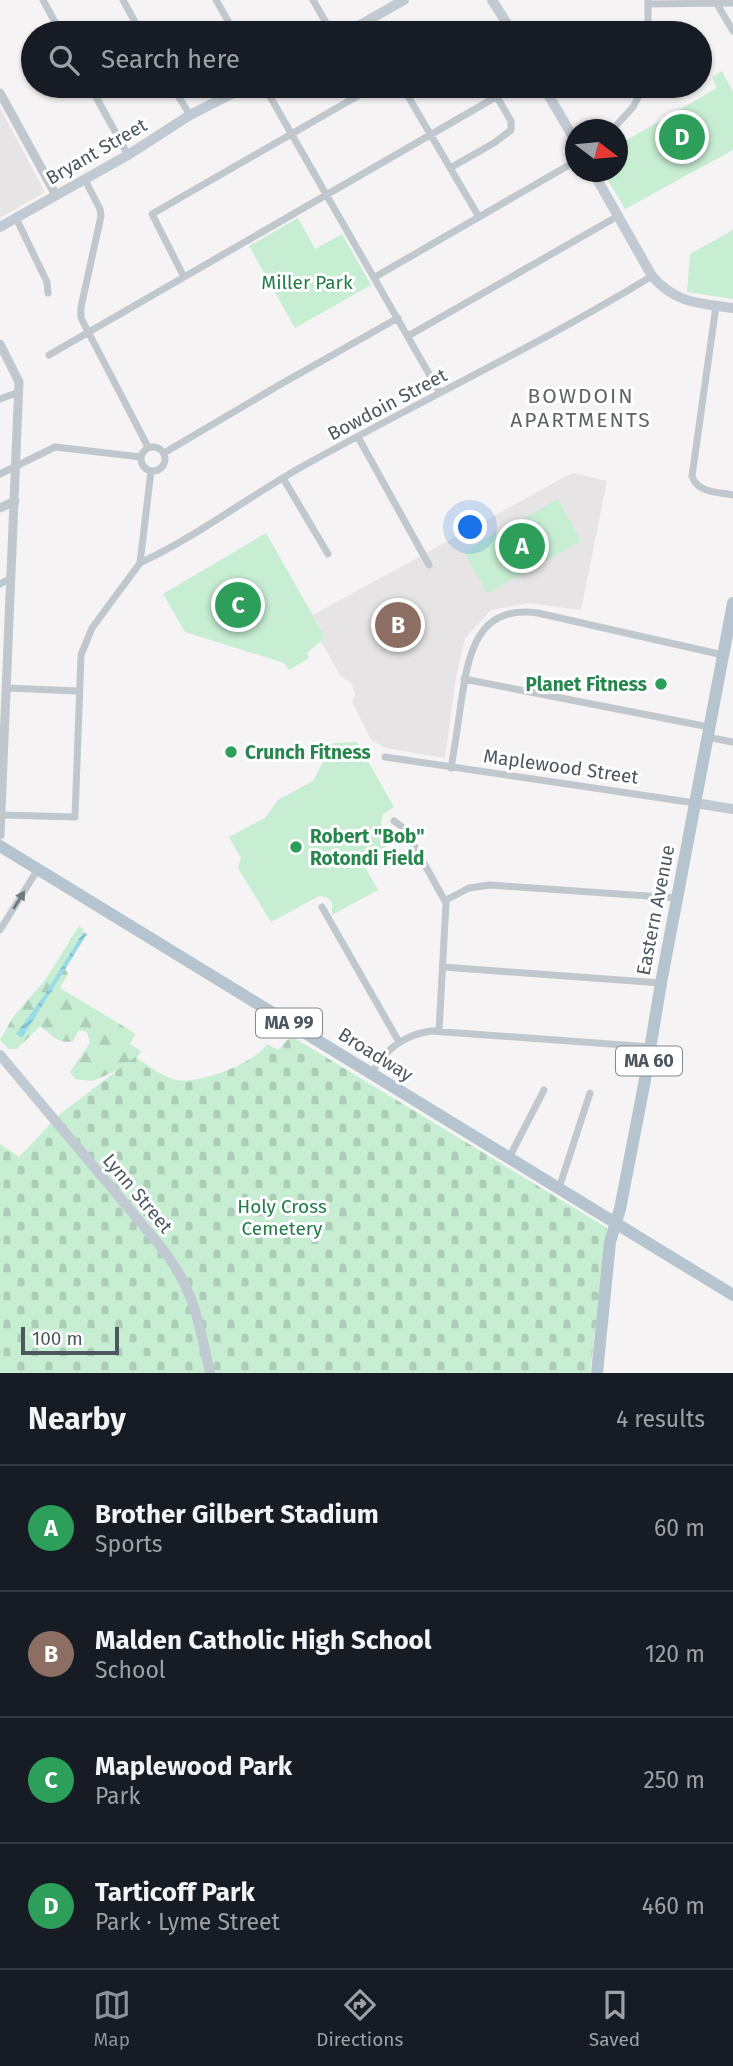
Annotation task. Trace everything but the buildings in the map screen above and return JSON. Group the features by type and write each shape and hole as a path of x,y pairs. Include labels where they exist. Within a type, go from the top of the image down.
{"main road":[{"path":"367,21 404,0"},
{"path":"492,0 505,21"},
{"name":"Bryant Street","path":"0,227 223,98"},
{"path":"550,98 565,123"},
{"path":"599,182 652,276 664,289 679,299 733,308"},
{"name":"Eastern Avenue","path":"597,1373 603,1317 618,1239 617,1224 733,603"},
{"name":"Maplewood Street","path":"695,803 733,809"},
{"name":"Broadway","path":"0,846 733,1295"},
{"name":"Lynn Street","path":"0,1055 180,1273 196,1308 210,1373"}],"street":[{"path":"43,0 54,21"},
{"path":"123,0 134,21"},
{"path":"216,0 227,21"},
{"path":"313,0 325,21"},
{"path":"648,21 648,2 733,2"},
{"path":"717,4 733,31"},
{"path":"0,93 56,195"},
{"path":"97,98 128,155"},
{"path":"179,98 190,115"},
{"path":"271,98 440,393"},
{"path":"184,277 152,214 349,98"},
{"path":"409,98 479,217"},
{"path":"49,355 496,98"},
{"path":"450,168 511,130 511,121 499,98"},
{"path":"623,119 639,98"},
{"path":"375,277 565,167"},
{"path":"85,180 101,213 81,317 148,447"},
{"path":"408,337 618,216"},
{"path":"16,218 47,282 48,293"},
{"name":"Bowdoin Street","path":"140,563 166,551 283,478 565,327 652,276"},
{"path":"716,306 692,478 701,488 733,495"},
{"path":"164,453 398,318"},
{"path":"0,344 18,379 19,392 11,578 3,646 7,688 3,723 0,835"},
{"path":"0,399 19,392"},
{"path":"358,437 429,565"},
{"path":"0,474 55,447 141,457"},
{"path":"148,447 158,447 164,453 162,468 151,471 143,466 141,457 148,447"},
{"path":"2,816 75,817 81,655 92,628 140,563 151,471"},
{"path":"283,478 328,554"},
{"path":"0,508 15,501"},
{"path":"0,584 11,578"},
{"path":"452,768 470,652 484,631 506,615 526,612 723,655"},
{"path":"464,679 708,732 732,742"},
{"path":"7,688 78,691"},
{"name":"Maplewood Street","path":"385,757 695,803"},
{"path":"394,821 405,829 446,900 439,1031"},
{"path":"0,930 38,869"},
{"path":"446,900 470,888 490,885 676,898"},
{"path":"322,907 399,1042"},
{"path":"443,967 661,983"},
{"path":"370,1074 381,1057 399,1042 417,1033 439,1031 651,1047"},
{"path":"509,1158 544,1090"},
{"path":"559,1188 590,1093"}],"shaded area":[{"path":"0,108 45,192 0,218"},
{"path":"572,473 607,481 581,610 528,603 491,610 465,638 456,677 445,758 386,748 371,740 352,702 355,694 351,682 341,677 321,641 324,635 313,615"}],"green space":[{"path":"722,71 733,92 733,150 625,209 609,182 628,182 628,139 700,98 712,98 712,91 717,88 712,77"},
{"name":"Miller Park","path":"298,218 315,249 342,234 371,285 295,328 249,246"},
{"path":"733,230 733,299 687,292 690,254"},
{"path":"558,499 581,541 487,593 464,551"},
{"path":"266,533 324,635 307,653 309,658 289,670 284,663 185,632 163,594"},
{"path":"357,742 394,807 382,815 381,827 389,834 401,834 404,837 361,860 378,890 332,915 332,902 319,896 271,922 238,868 241,858 229,837 265,818 278,800 313,781 333,743"},
{"path":"79,926 84,929 63,965 68,974 60,988 133,1032 135,1035 130,1044 141,1051 133,1064 92,1081 75,1079 70,1072 90,1043 87,1032 79,1030 73,1041 68,1042 55,1038 40,1026 17,1049 9,1049 0,1040 13,1017 46,979"},
{"name":"Holy Cross Cemetery","path":"291,1036 607,1228 590,1373 0,1373 0,1144 19,1157 60,1114 135,1057 173,1079 195,1080 238,1066 251,1059 267,1044 278,1050"}],"water":[{"path":"83,932 87,934 22,1038 16,1034 43,997"}],"place":[{"name":"Tarticoff Park","path":"682,137"},
{"name":"Brother Gilbert Stadium","path":"522,546"},
{"name":"Maplewood Park","path":"238,605"},
{"name":"Malden Catholic High School","path":"398,625"},
{"name":"Planet Fitness","path":"661,684"},
{"name":"Crunch Fitness","path":"231,752"},
{"name":"Robert \"Bob\" Rotondi Field","path":"296,847"}],"district":[{"name":"BOWDOIN APARTMENTS","path":"581,408"}]}
